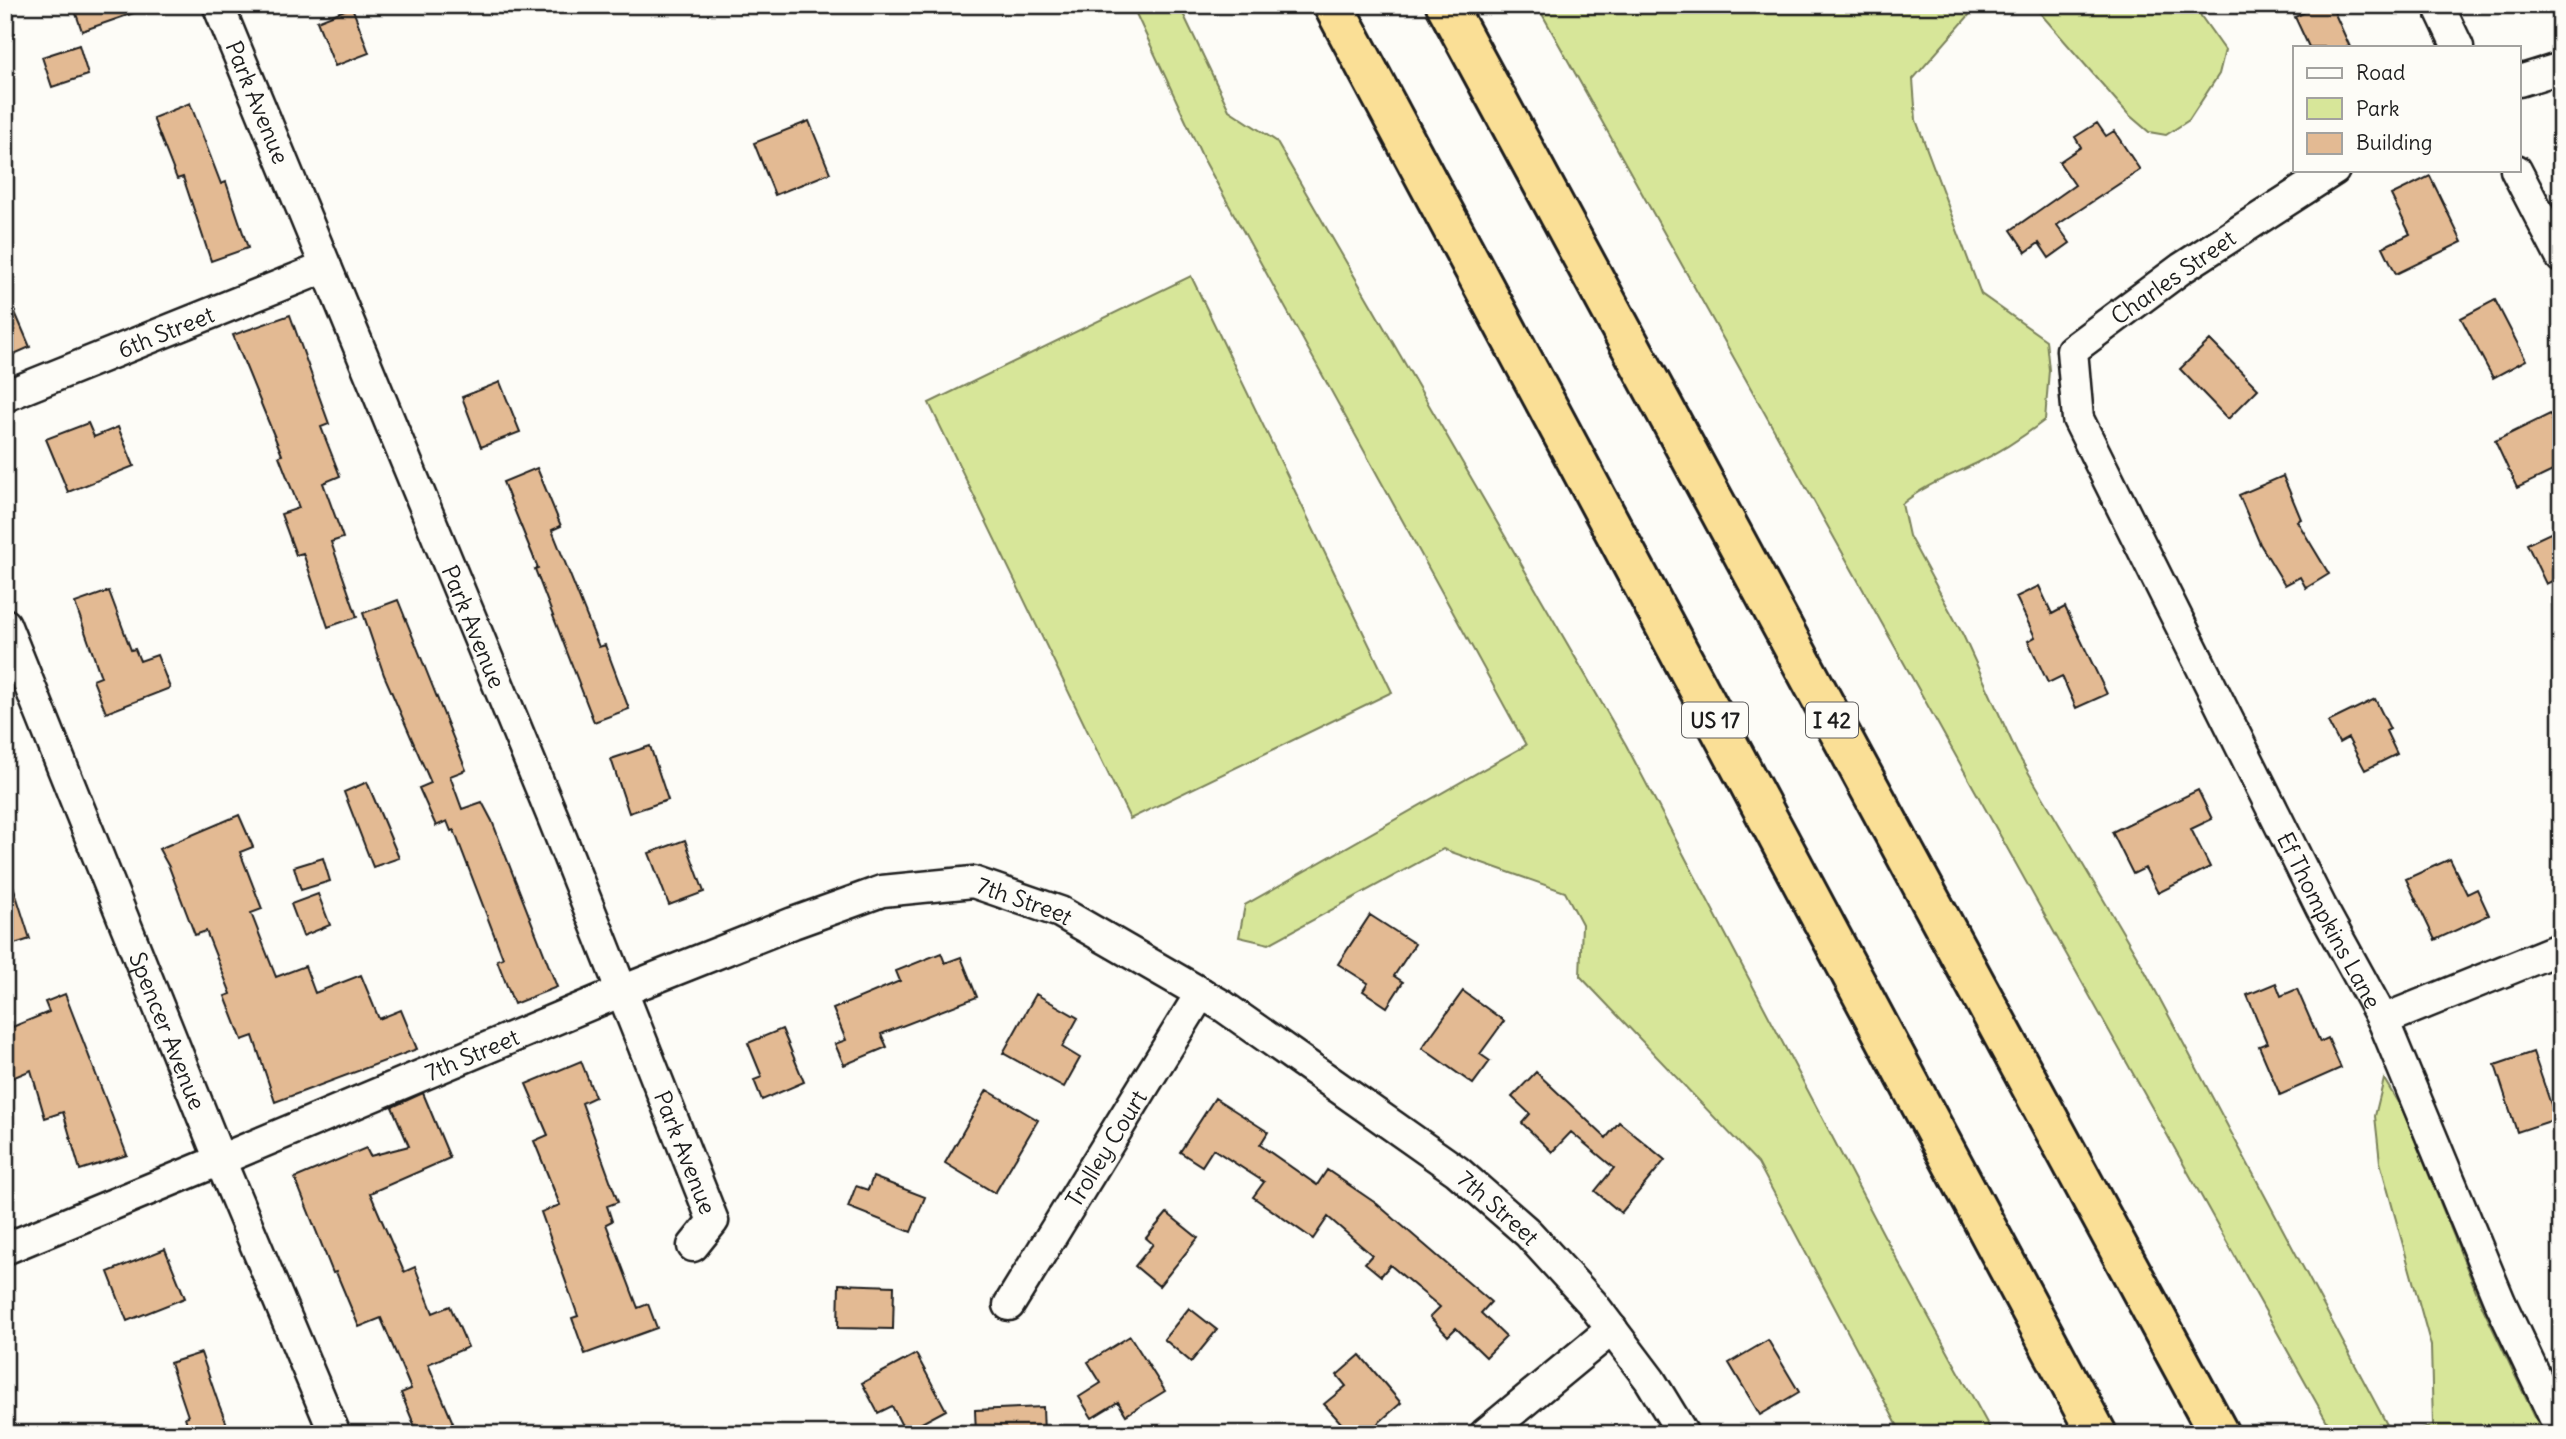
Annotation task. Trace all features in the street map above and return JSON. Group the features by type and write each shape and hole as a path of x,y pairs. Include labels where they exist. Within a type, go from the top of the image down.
{"highway":[{"name":"US 17","path":"1333,5 2097,1434"},
{"name":"I 42","path":"1446,5 2219,1434"}],"street":[{"name":"Park Avenue","path":"218,5 622,991 713,1221 693,1246"},
{"path":"2438,5 2458,46"},
{"path":"2520,81 2561,68"},
{"name":"Charles Street","path":"2078,419 2072,350 2182,268 2331,172"},
{"path":"2517,172 2561,257"},
{"name":"6th Street","path":"5,396 326,267"},
{"name":"Ef Thompkins Lane","path":"2078,419 2321,907 2384,1020 2495,1290 2561,1431"},
{"name":"Spencer Avenue","path":"5,624 318,1434"},
{"name":"Spencer Avenue","path":"5,667 214,1163 335,1434"},
{"name":"7th Street","path":"5,1249 622,991 882,891 973,883 1060,912 1201,993 1457,1171 1528,1233 1612,1329 1650,1380 1683,1434"},
{"path":"2384,1020 2561,948"},
{"name":"Trolley Court","path":"1009,1305 1201,993"},
{"path":"1485,1434 1612,1329"}],"green space":[{"path":"1132,5 1179,5 1229,110 1276,141 1626,745 1887,1241 1993,1434 1902,1434 1758,1163 1580,976 1582,924 1565,892 1443,849 1269,944 1239,937 1245,905 1526,745 1203,158"},
{"path":"1537,5 1978,5 1913,79 1916,120 1981,294 2046,340 2049,370 2045,420 2003,449 1928,486 1902,504 1909,536 1963,635 2017,753 2138,958 2392,1434 2334,1434"},
{"path":"2033,5 2193,5 2225,50 2219,74 2189,120 2166,135 2149,132 2128,114"},
{"path":"1191,276 1392,692 1130,819 929,403"},
{"path":"2384,1079 2403,1111 2483,1308 2543,1434 2411,1434 2433,1425 2431,1346 2380,1162 2375,1116"}],"building":[{"path":"73,5 145,5 145,9 82,31"},
{"path":"2319,5 2331,5 2350,46 2309,46 2295,17"},
{"path":"352,7 369,53 335,66 317,21"},
{"path":"79,45 88,75 52,87 42,57"},
{"path":"190,103 221,184 226,182 248,248 211,261 183,177 177,179 153,118"},
{"path":"809,121 830,173 775,195 754,143"},
{"path":"2097,123 2106,136 2114,131 2140,170 2057,225 2070,243 2049,258 2039,243 2026,252 2011,230 2075,185 2059,162 2081,147 2075,137"},
{"path":"2430,176 2462,242 2396,274 2383,247 2410,234 2391,195"},
{"path":"5,289 30,347 5,358"},
{"path":"2495,300 2526,360 2493,378 2461,318"},
{"path":"290,315 329,424 321,427 340,476 323,483 343,538 331,542 357,617 328,627 303,553 296,555 281,514 299,508 279,456 282,455 233,335"},
{"path":"2210,340 2258,389 2228,419 2180,369"},
{"path":"500,382 520,432 481,447 462,397"},
{"path":"2550,414 2561,437 2561,467 2517,488 2495,441"},
{"path":"88,423 94,437 118,427 134,466 68,492 46,439"},
{"path":"537,468 561,526 552,530 599,647 605,645 629,709 594,722 535,569 538,568 503,482"},
{"path":"2283,476 2301,519 2297,521 2329,574 2306,588 2300,577 2285,585 2260,544 2239,495"},
{"path":"2561,528 2561,577 2546,584 2527,544"},
{"path":"2039,586 2052,614 2065,607 2107,694 2076,708 2062,676 2048,683 2028,641 2035,637 2016,597"},
{"path":"109,591 131,650 135,649 140,661 157,655 170,688 106,713 93,680 101,677 75,603"},
{"path":"398,600 466,770 450,776 462,809 482,802 492,821 557,987 514,1004 497,960 503,958 454,830 451,831 447,821 436,826 419,788 431,783 384,675 363,613"},
{"path":"2375,699 2390,729 2386,731 2397,754 2365,770 2348,738 2339,743 2328,722"},
{"path":"650,746 668,800 629,813 611,759"},
{"path":"367,782 399,858 373,867 344,792"},
{"path":"2198,790 2212,819 2191,829 2210,867 2158,893 2145,868 2133,874 2112,832"},
{"path":"239,815 253,847 240,852 262,909 251,913 276,977 305,966 315,993 361,975 379,1019 401,1010 417,1049 275,1102 253,1036 242,1040 225,996 231,994 206,931 195,935 169,867 159,849"},
{"path":"685,840 704,892 669,905 649,853"},
{"path":"323,858 330,881 301,890 294,867"},
{"path":"2450,859 2467,894 2477,889 2489,915 2435,940 2406,879"},
{"path":"10,876 30,939 5,947 5,877"},
{"path":"318,894 330,925 303,936 291,904"},
{"path":"1370,915 1415,944 1394,976 1403,982 1387,1007 1363,991 1368,983 1338,964"},
{"path":"941,953 945,963 961,957 977,997 881,1034 887,1047 844,1065 835,1044 846,1040 833,1009 900,981 896,971"},
{"path":"2276,983 2281,996 2297,989 2320,1042 2328,1038 2341,1068 2280,1095 2259,1046 2267,1043 2247,995"},
{"path":"1463,991 1504,1021 1480,1054 1490,1061 1473,1084 1422,1048"},
{"path":"65,994 127,1155 80,1170 63,1112 45,1118 31,1070 5,1081 5,1030 49,1012 45,1002"},
{"path":"1036,994 1078,1018 1062,1047 1080,1058 1064,1087 1003,1053"},
{"path":"782,1029 804,1082 762,1100 754,1080 762,1077 748,1043"},
{"path":"2533,1052 2556,1119 2517,1132 2495,1065"},
{"path":"581,1061 595,1097 582,1103 618,1202 607,1206 612,1221 606,1224 638,1308 648,1304 657,1328 585,1354 572,1318 578,1316 541,1212 560,1205 534,1141 548,1135 526,1084"},
{"path":"1536,1072 1606,1138 1619,1122 1665,1160 1621,1213 1595,1191 1614,1168 1571,1132 1552,1152 1522,1123 1530,1114 1512,1097"},
{"path":"987,1090 1038,1120 995,1193 945,1163"},
{"path":"423,1093 450,1158 370,1193 404,1272 415,1267 433,1313 450,1306 468,1347 428,1364 453,1423 429,1434 418,1434 401,1393 411,1389 381,1318 359,1327 336,1272 333,1273 295,1178 366,1148 370,1156 409,1146 392,1107"},
{"path":"1215,1098 1268,1132 1260,1145 1317,1185 1327,1170 1377,1204 1491,1302 1481,1313 1506,1337 1486,1357 1456,1328 1448,1336 1430,1317 1440,1307 1390,1265 1381,1276 1365,1263 1372,1255 1328,1217 1313,1239 1253,1197 1264,1182 1213,1149 1202,1166 1180,1152"},
{"path":"873,1177 925,1197 911,1232 848,1207 856,1186 868,1190"},
{"path":"1167,1213 1198,1238 1159,1286 1135,1266 1153,1244 1146,1238"},
{"path":"165,1249 185,1298 127,1321 108,1272"},
{"path":"839,1284 894,1286 893,1329 838,1328"},
{"path":"1189,1308 1217,1330 1191,1362 1164,1339"},
{"path":"1130,1336 1165,1391 1126,1415 1118,1402 1092,1418 1079,1397 1101,1383 1088,1362"},
{"path":"1768,1340 1799,1392 1760,1415 1729,1363"},
{"path":"201,1353 231,1434 190,1434 185,1417 188,1416 170,1363"},
{"path":"916,1354 946,1410 905,1432 892,1406 878,1413 862,1383"},
{"path":"1360,1355 1401,1403 1366,1434 1351,1434 1324,1404 1346,1386 1337,1375"},
{"path":"1043,1407 1044,1434 976,1434 975,1410"}]}
